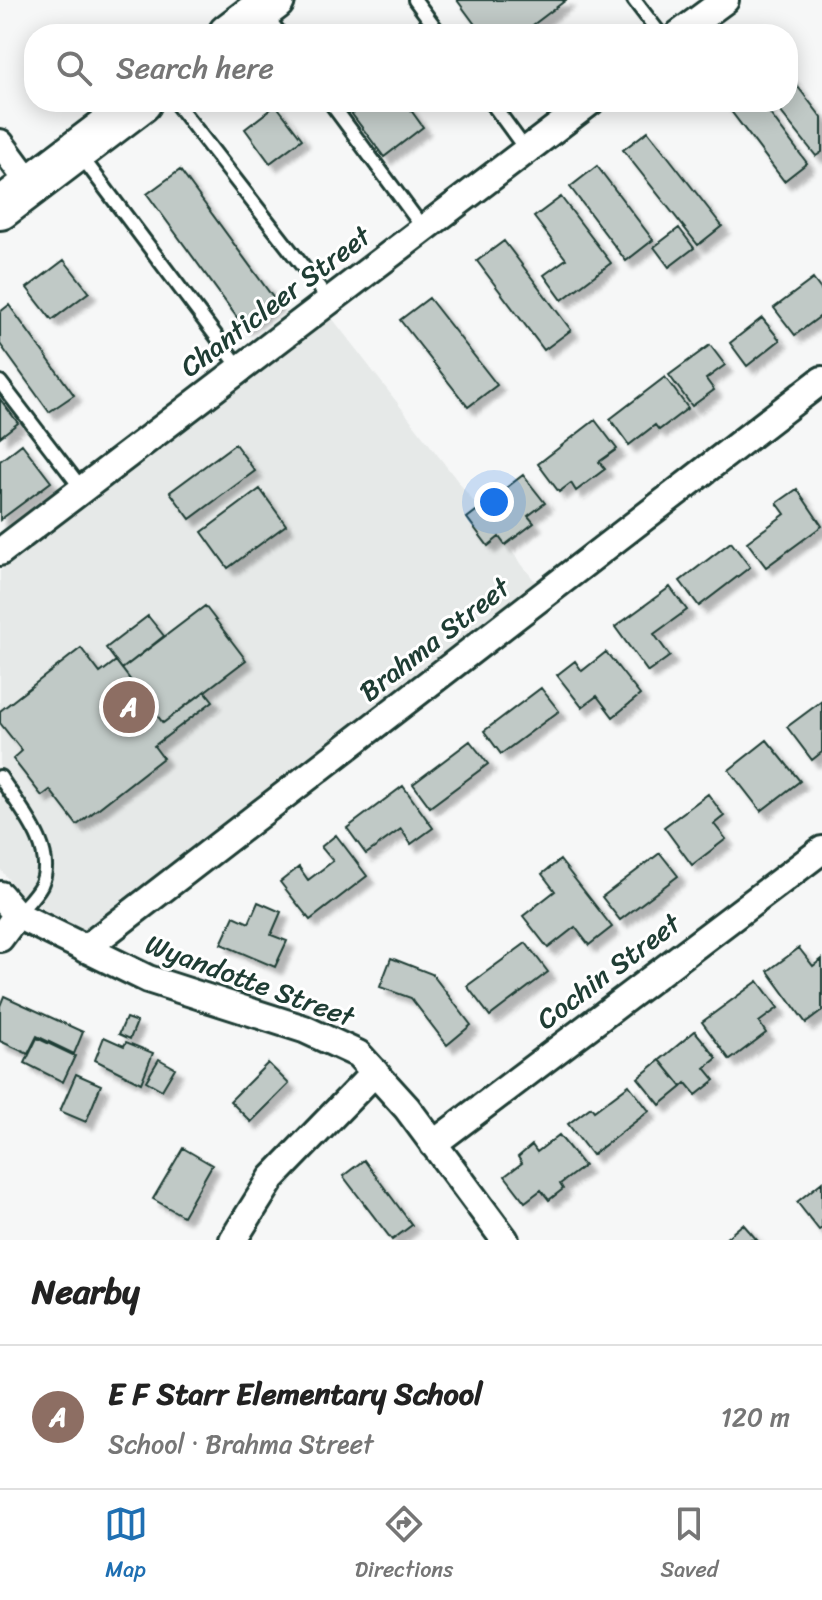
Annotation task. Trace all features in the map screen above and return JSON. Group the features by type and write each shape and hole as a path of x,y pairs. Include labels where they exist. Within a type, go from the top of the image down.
{"main road":[{"path":"246,24 268,11"},
{"path":"0,209 128,112"}],"street":[{"path":"691,24 720,1"},
{"name":"Chanticleer Street","path":"0,552 577,112"},
{"path":"0,143 31,185"},
{"name":"Brahma Street","path":"85,949 822,380"},
{"name":"Cochin Street","path":"433,1144 822,850"},
{"path":"0,938 8,905"},
{"name":"Wyandotte Street","path":"8,905 85,949 148,979 304,1029 358,1054 433,1144 505,1240"},
{"path":"233,1240 272,1178 375,1072"}],"lane":[{"path":"415,0 433,24"},
{"path":"634,0 652,24"},
{"path":"183,112 329,300"},
{"path":"337,112 423,228"},
{"path":"498,112 526,150"},
{"path":"77,151 240,368"},
{"path":"0,382 82,489"},
{"path":"0,777 33,828 46,860 41,884 8,905"}],"shaded area":[{"path":"332,318 537,584 85,936 20,894 0,869 0,571"}],"building":[{"path":"457,0 566,0 534,24 475,24"},
{"path":"798,87 822,118 822,152 816,156 781,112 798,112"},
{"path":"267,112 281,112 302,139 270,163 245,129"},
{"path":"350,112 412,112 423,127 384,157"},
{"path":"732,112 769,112 807,163 784,181"},
{"path":"648,131 722,226 698,245 623,150"},
{"path":"597,166 653,240 626,261 570,187"},
{"path":"180,170 277,303 244,327 147,194"},
{"path":"561,197 611,263 562,300 544,275 566,259 534,217"},
{"path":"679,228 694,248 669,267 654,247"},
{"path":"504,241 571,330 544,350 477,261"},
{"path":"64,260 89,292 52,320 27,288"},
{"path":"813,279 822,291 822,315 795,335 774,308"},
{"path":"429,298 497,385 468,407 400,320"},
{"path":"9,305 74,395 49,412 0,344 0,312"},
{"path":"762,318 780,340 747,366 730,343"},
{"path":"710,345 725,365 706,379 714,390 692,406 669,375"},
{"path":"665,377 688,408 659,430 655,425 629,445 610,419"},
{"path":"0,399 18,423 0,437"},
{"path":"595,420 617,449 599,462 605,469 576,491 571,483 559,492 538,464"},
{"path":"22,444 51,482 0,520 0,461"},
{"path":"235,444 255,471 190,519 170,492"},
{"path":"523,475 545,503 528,516 534,523 505,545 499,537 488,546 467,518"},
{"path":"260,489 286,525 228,568 202,532"},
{"path":"797,489 822,526 766,567 747,542 785,514 777,503"},
{"path":"731,542 750,567 699,606 680,581"},
{"path":"670,587 687,610 654,634 670,656 648,672 615,627"},
{"path":"205,606 246,660 163,723 122,669"},
{"path":"148,616 164,636 122,669 106,648"},
{"path":"81,648 100,673 116,661 163,723 205,691 213,701 154,746 163,758 77,825 50,790 42,796 13,759 22,751 0,723 0,711"},
{"path":"606,652 640,695 613,717 597,696 582,707 557,675 575,661 582,671"},
{"path":"541,688 559,711 501,754 484,731"},
{"path":"822,701 822,752 812,760 787,727"},
{"path":"767,740 800,781 761,811 729,770"},
{"path":"470,741 488,764 430,807 413,784"},
{"path":"403,786 433,828 411,844 401,829 366,854 347,828"},
{"path":"708,794 724,816 714,824 726,839 692,865 664,827"},
{"path":"336,835 367,876 310,920 280,882 299,867 308,880 333,861 321,847"},
{"path":"660,853 678,876 620,920 602,897"},
{"path":"560,860 612,927 589,945 575,927 548,948 523,916 555,891 542,874"},
{"path":"258,902 281,912 271,935 287,941 275,967 221,944 234,916 249,923"},
{"path":"526,943 548,972 490,1016 467,986"},
{"path":"799,948 813,966 822,959 822,1011 806,1023 768,971"},
{"path":"391,958 432,974 471,1025 447,1045 411,998 380,987"},
{"path":"758,981 778,1008 759,1022 766,1033 730,1060 702,1022"},
{"path":"4,996 83,1032 74,1054 37,1036 28,1054 0,1041 0,1006"},
{"path":"126,1018 137,1022 130,1039 119,1034"},
{"path":"695,1031 717,1058 705,1068 715,1080 696,1095 686,1083 682,1087 660,1060"},
{"path":"104,1037 153,1053 141,1083 95,1060"},
{"path":"37,1038 75,1056 63,1082 25,1063"},
{"path":"159,1059 175,1068 162,1090 146,1081"},
{"path":"660,1060 682,1087 660,1105 638,1078"},
{"path":"268,1063 289,1084 251,1122 230,1101"},
{"path":"76,1074 101,1085 86,1122 60,1111"},
{"path":"629,1085 649,1111 592,1155 568,1124 591,1107 594,1111"},
{"path":"559,1135 584,1166 560,1184 563,1189 549,1200 541,1190 525,1202 505,1176 522,1163 518,1157 532,1145 537,1152"},
{"path":"183,1148 212,1165 183,1216 153,1199"},
{"path":"364,1160 412,1225 392,1240 343,1176"},
{"path":"822,1182 822,1228 819,1230 797,1202"},
{"path":"743,1224 757,1240 724,1240"}],"place":[{"name":"E F Starr Elementary School","path":"129,707"}]}
